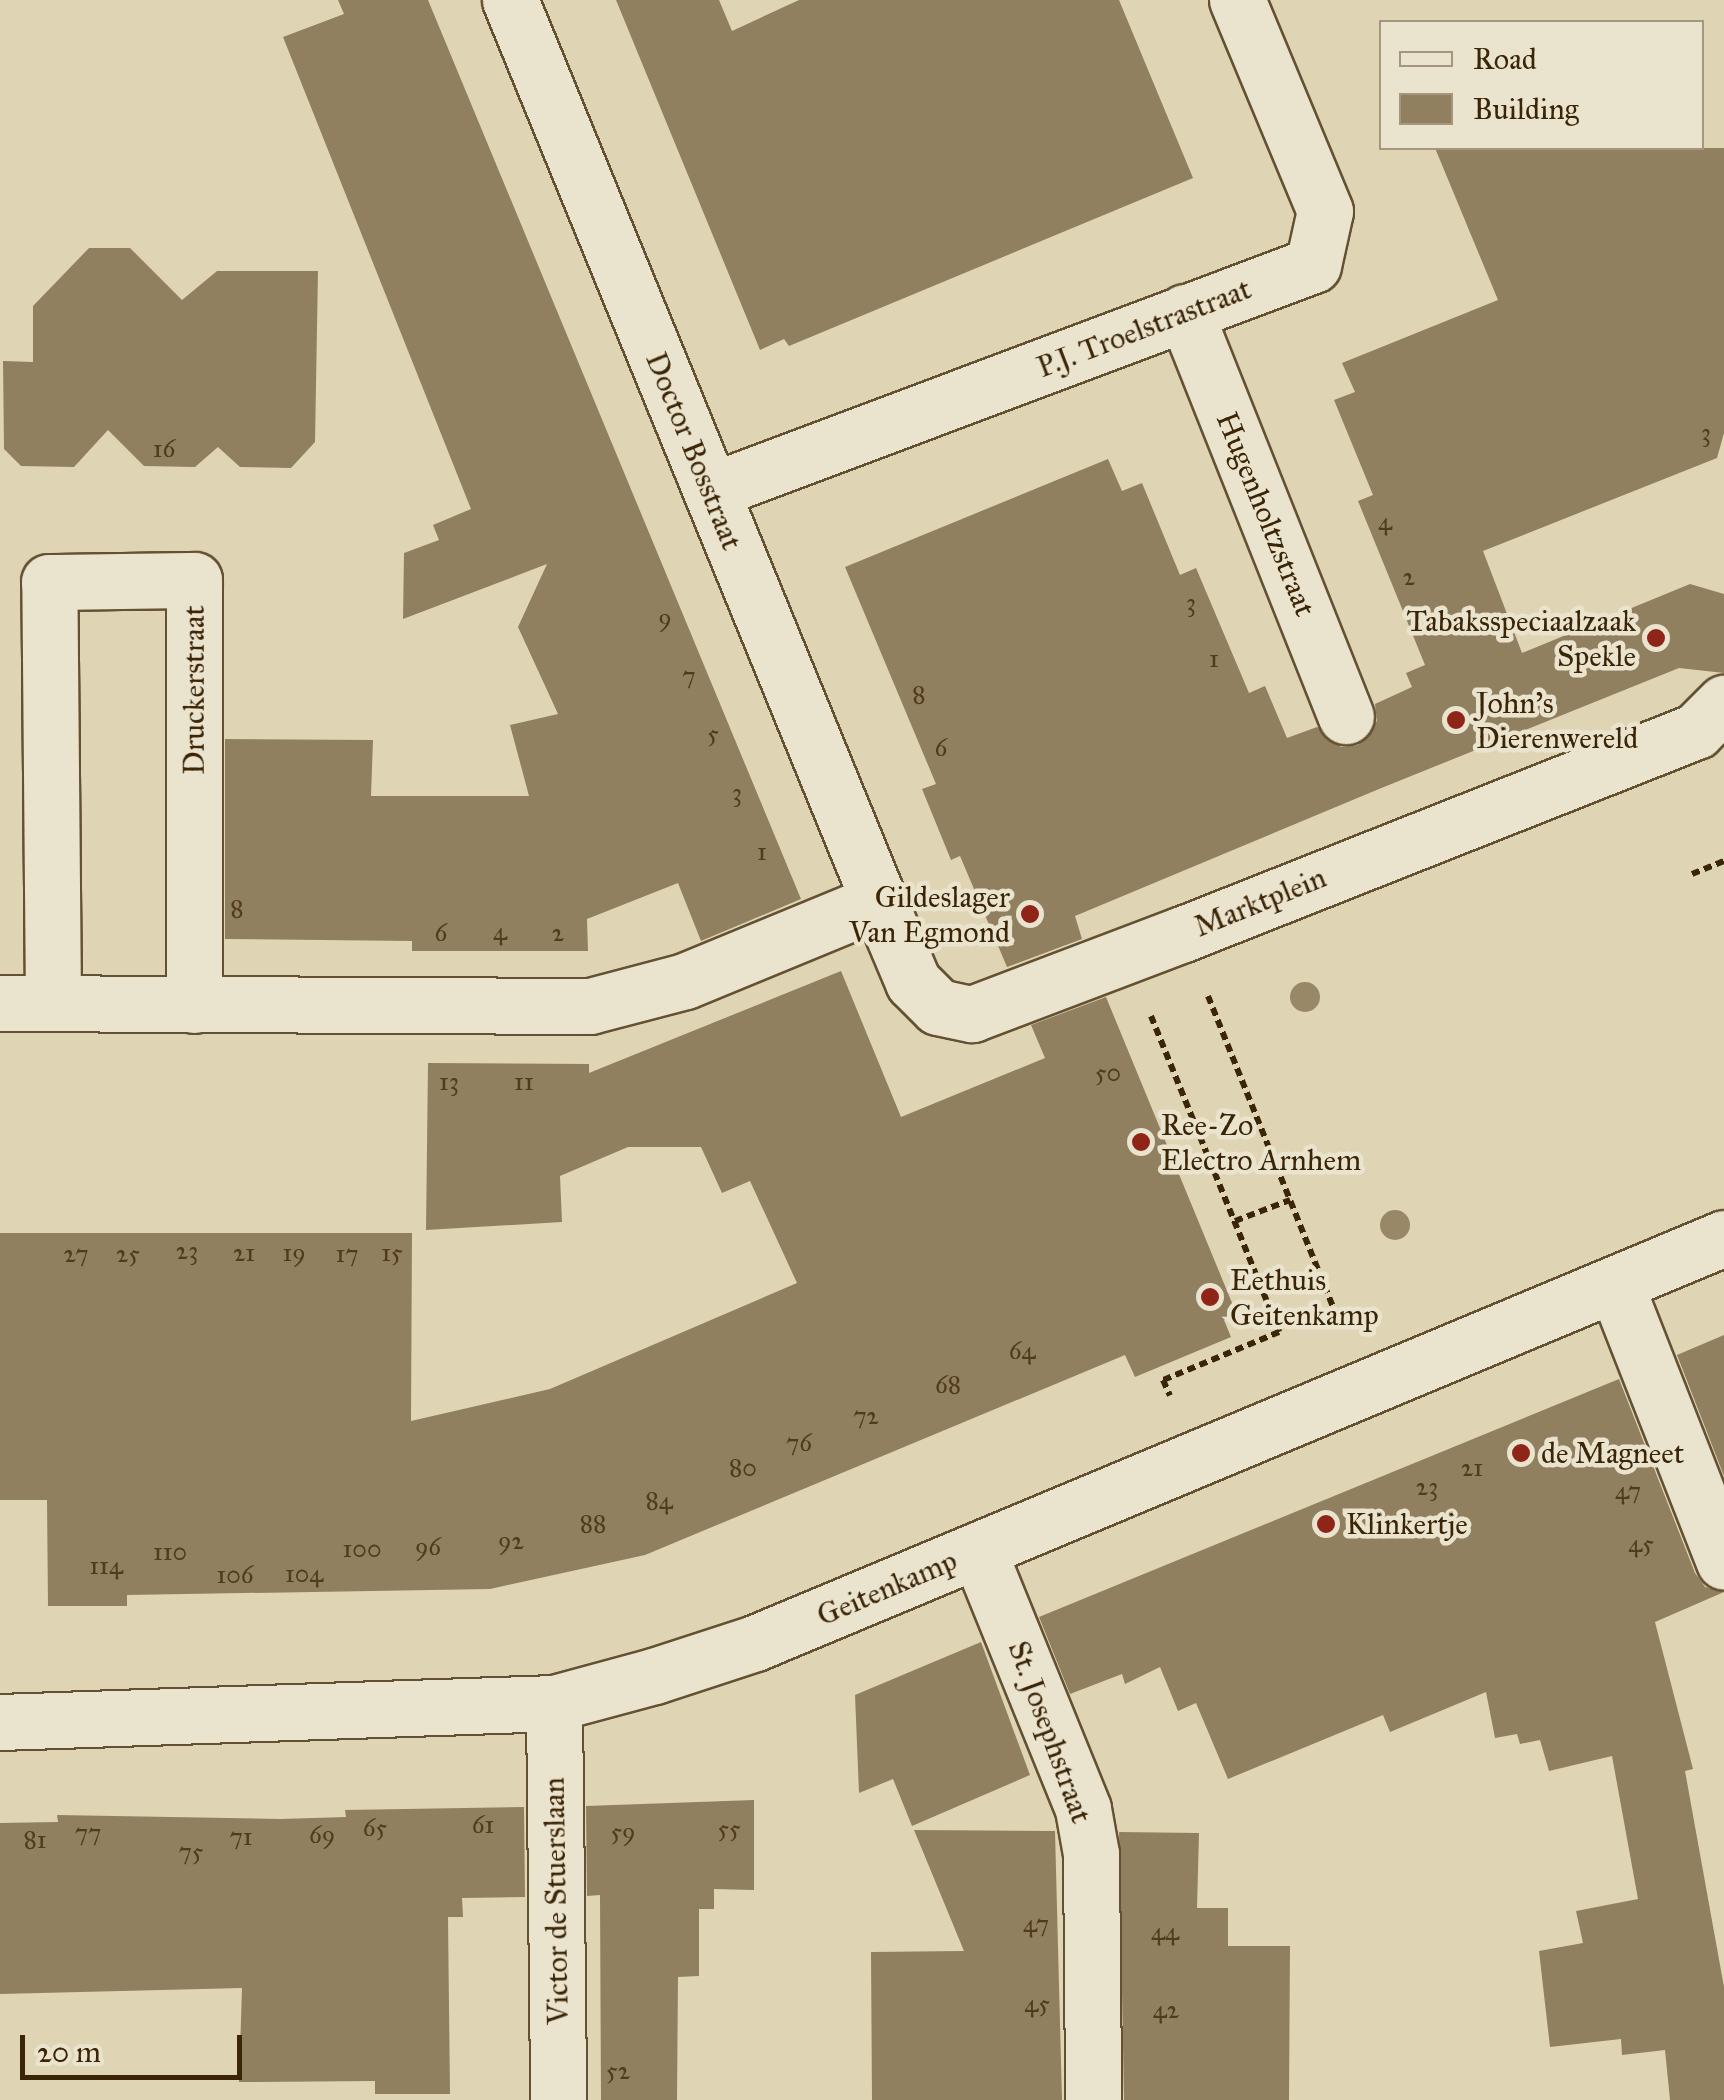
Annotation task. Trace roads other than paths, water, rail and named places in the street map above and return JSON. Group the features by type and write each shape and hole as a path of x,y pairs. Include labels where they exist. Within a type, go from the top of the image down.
{"street":[{"name":"Doctor Bosstraat","path":"510,0 879,902"},
{"name":"P.J. Troelstrastraat","path":"711,491 1313,264 1325,211 1237,0"},
{"name":"Hugenholtzstraat","path":"1185,312 1346,716"},
{"name":"Druckerstraat","path":"194,1004 194,580 49,582 26,1003 194,1004 625,1002 879,902"},
{"name":"Marktplein","path":"879,902 924,997 956,1014 972,1014 1710,717"},
{"name":"Geitenkamp","path":"0,1722 554,1703 755,1643 1724,1238"},
{"path":"1616,1286 1724,1562"},
{"name":"St. Josephstraat","path":"978,1550 1083,1809 1091,1854 1093,2100"},
{"name":"Victor de Stuerslaan","path":"554,1703 558,2100"}],"place":[{"name":"Tabaksspeciaalzaak Spekle","path":"1656,638"},
{"name":"John's Dierenwereld","path":"1456,720"},
{"name":"Gildeslager Van Egmond","path":"1030,914"},
{"name":"Ree-Zo Electro Arnhem","path":"1141,1142"},
{"name":"Eethuis Geitenkamp","path":"1210,1297"},
{"name":"de Magneet","path":"1521,1453"},
{"name":"Klinkertje","path":"1326,1524"}]}
